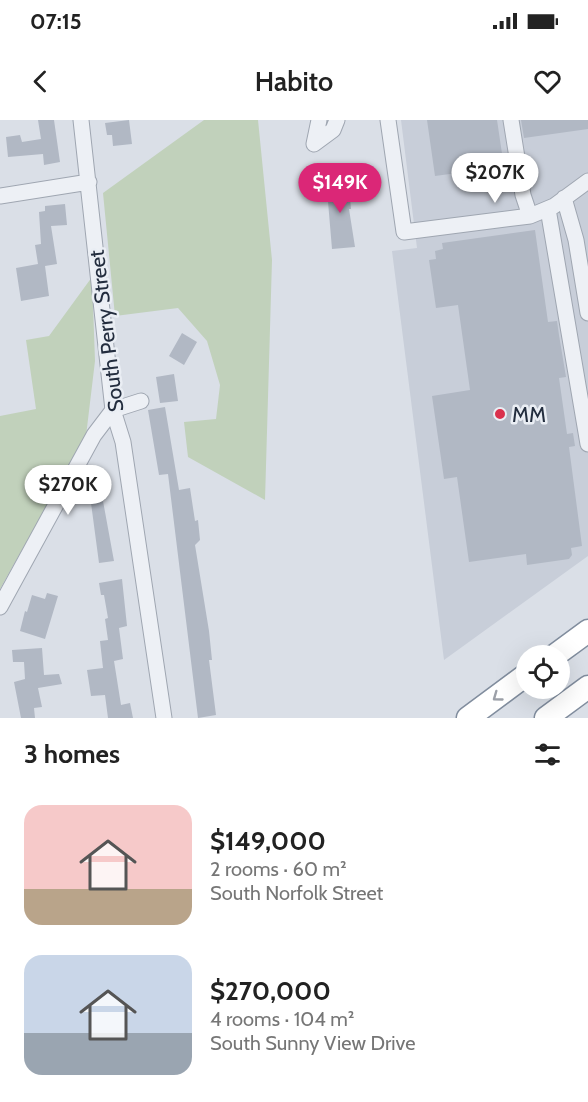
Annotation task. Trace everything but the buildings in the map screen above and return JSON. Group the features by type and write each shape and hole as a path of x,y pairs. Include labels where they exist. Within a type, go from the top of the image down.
{"highway":[{"path":"569,645 588,631"},
{"path":"468,718 516,682"},
{"path":"546,718 588,687"}],"street":[{"name":"South Perry Street","path":"81,120 113,410 123,442 164,718"},
{"path":"319,120 314,144 333,130 337,120"},
{"path":"388,120 404,232 530,216 548,209 588,181"},
{"path":"511,120 523,195 530,216"},
{"path":"0,196 89,182"},
{"path":"564,198 576,240 588,313"},
{"path":"548,209 585,396 588,444"},
{"path":"0,606 94,435 113,410 141,401"}],"shaded area":[{"path":"401,120 588,120 588,556 444,660 392,251 417,248"}],"green space":[{"path":"204,120 258,120 272,260 265,500 188,457 184,422 216,419 220,385 207,341 178,308 115,316 103,193"},
{"path":"92,277 95,361 86,436 0,589 0,416 36,409 26,340 49,336"}],"place":[{"name":"MM","path":"500,414"}]}
